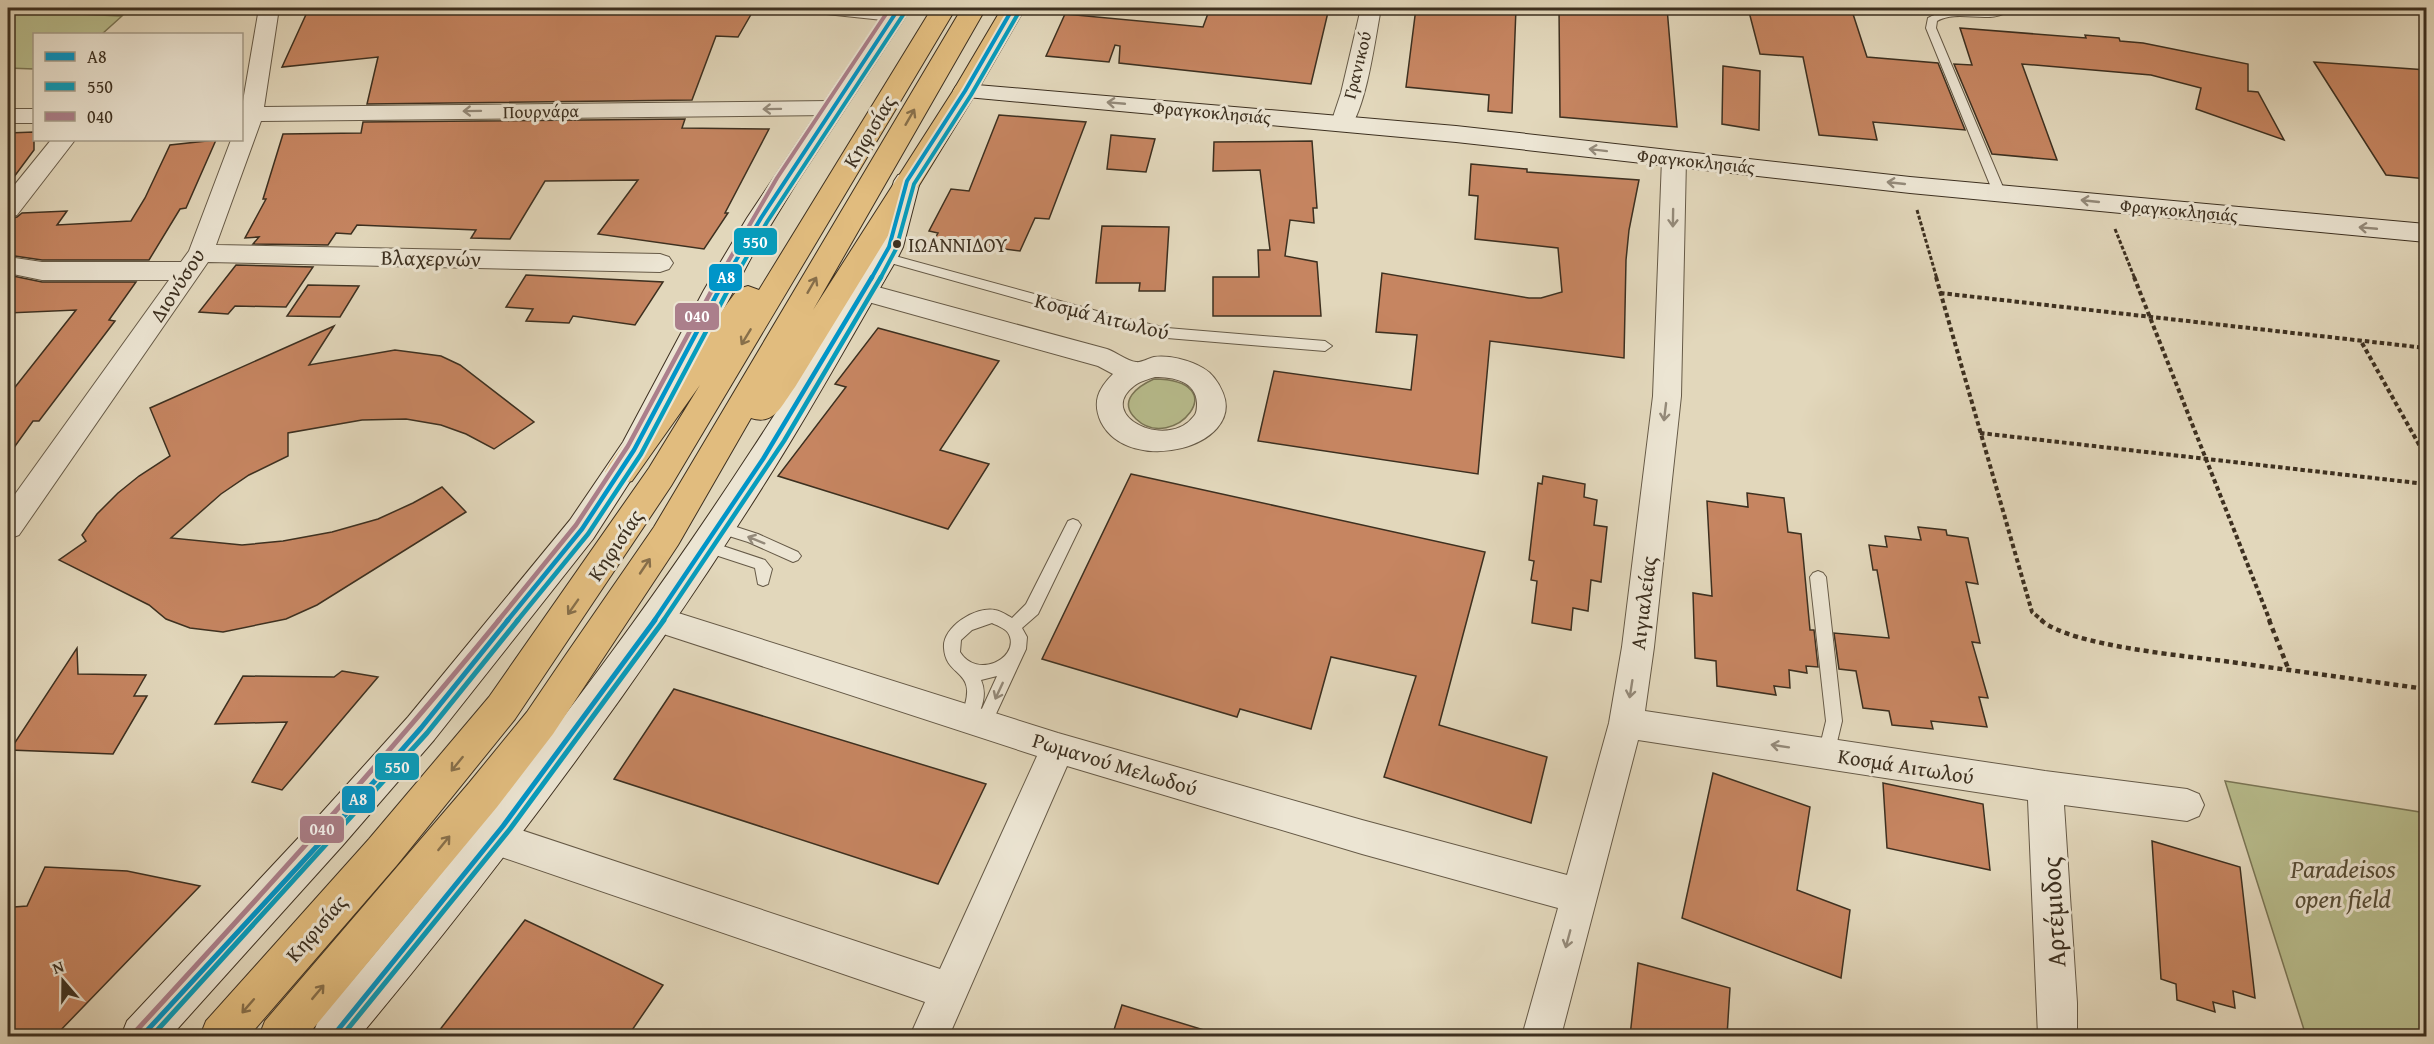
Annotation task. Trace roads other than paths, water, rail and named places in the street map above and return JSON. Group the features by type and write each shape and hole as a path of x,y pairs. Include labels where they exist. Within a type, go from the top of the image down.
{"main road":[{"name":"Κηφισίας","path":"221,1036 383,852 502,708 660,477 944,8"},
{"name":"Κηφισίας","path":"280,1036 422,871 540,723 666,536 974,8"},
{"path":"666,536 784,379 965,90 1013,8"},
{"name":"Κηφισίας","path":"142,1036 390,767 525,601 621,472 718,289 831,108 895,13"},
{"name":"Φραγκοκλησιάς","path":"965,90 1342,123 1910,185 2427,233"},
{"path":"621,472 872,124"},
{"path":"333,1036 540,780 656,619 806,390 884,257 889,247 907,181"}],"street":[{"name":"Διονύσου","path":"247,113 269,8"},
{"name":"Γρανικού","path":"1342,123 1352,93 1371,8"},
{"name":"Πουρνάρα","path":"247,113 831,108"},
{"path":"8,116 33,116"},
{"path":"8,209 62,141"},
{"name":"Διονύσου","path":"10,521 195,262 237,141"},
{"name":"Αιγιαλείας","path":"1542,1036 1626,723 1644,604 1667,396 1674,159"},
{"name":"Βλαχερνών","path":"8,265 42,271 195,262 660,263"},
{"path":"863,292 1107,359 1134,373"},
{"name":"Ρωμανού Μελωδού","path":"656,619 1058,748 1362,837 1579,896"},
{"name":"Κοσμά Αιτωλού","path":"1626,723 2045,787 2187,805"},
{"path":"929,1036 1058,748"},
{"name":"Αρτέμιδος","path":"2045,787 2058,1036"},
{"path":"494,838 949,991"}],"lane":[{"path":"798,8 895,13"},
{"path":"1999,192 1931,28 1932,20 1948,12 1990,13 2008,8"},
{"name":"Κοσμά Αιτωλού","path":"884,257 1119,322 1167,333 1325,346"},
{"path":"1014,626 1032,609 1073,525"},
{"path":"711,537 753,538 793,556"},
{"path":"711,537 760,564 764,569 763,580"},
{"path":"1818,577 1834,721 1827,754"},
{"path":"993,616 1014,626 1019,636 1019,647 975,722 976,683 967,670 957,663 952,653 952,641 958,631 968,622 980,617 993,616"},
{"path":"967,670 979,673 993,671 1005,666 1014,657"}],"place":[{"name":"ΙΩΑΝΝΙΔΟΥ","path":"897,244"}],"park label":[{"name":"Paradeisos open field","path":"2343,883"}]}
